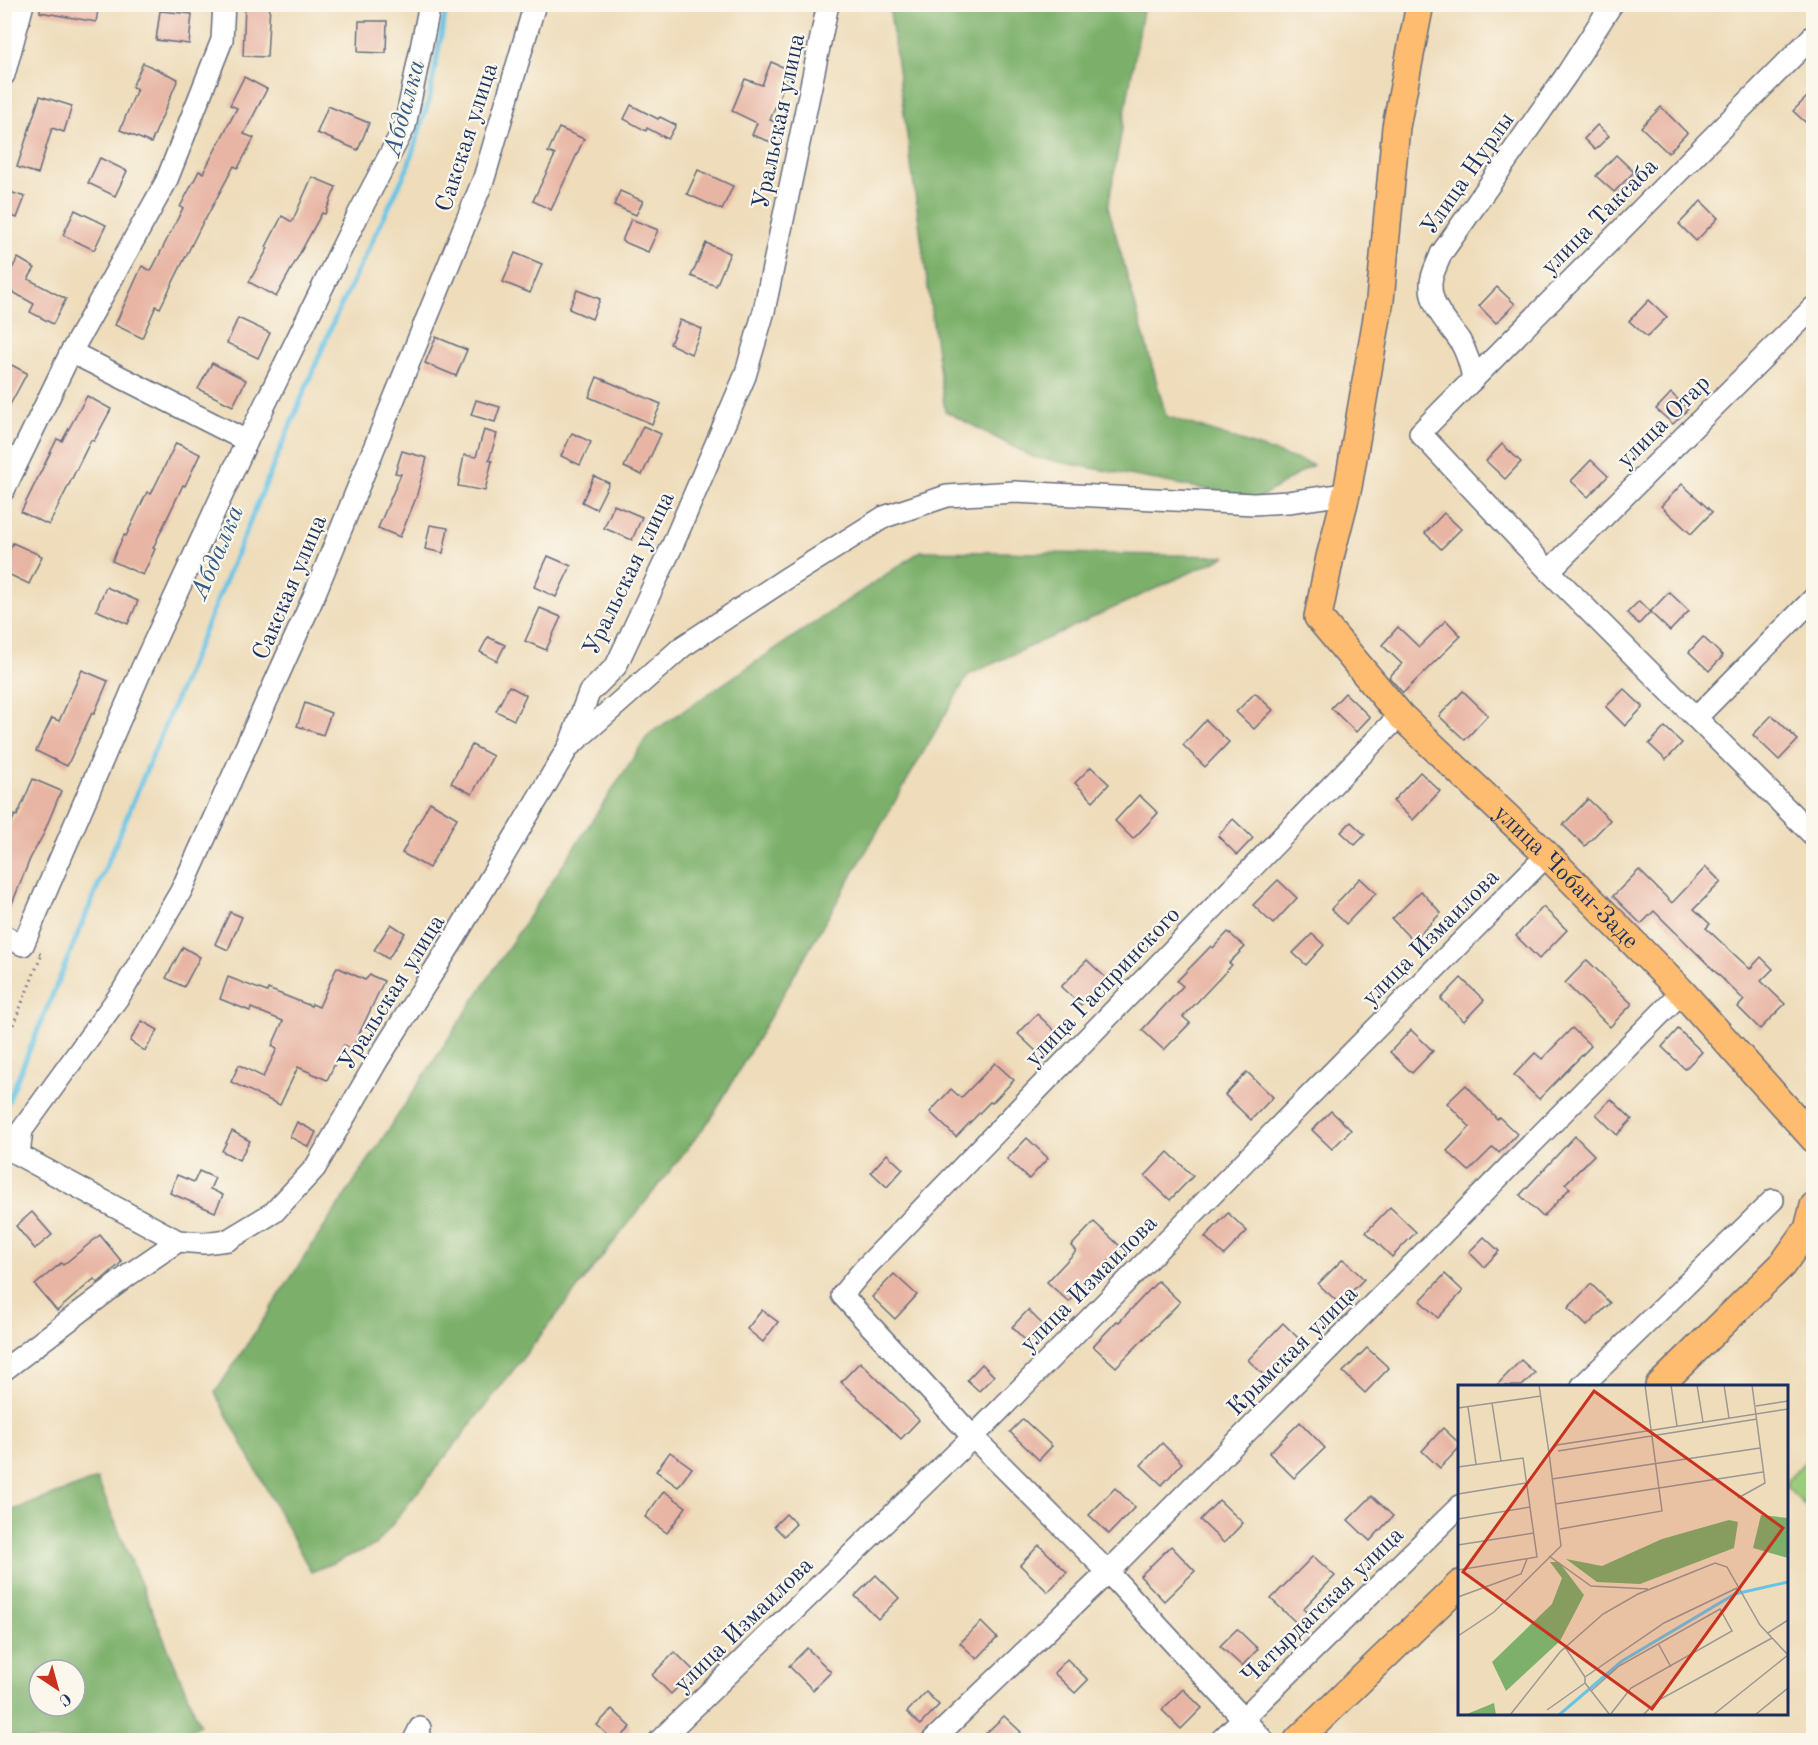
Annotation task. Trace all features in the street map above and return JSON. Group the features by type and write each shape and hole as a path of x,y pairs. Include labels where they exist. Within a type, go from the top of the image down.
{"main road":[{"path":"1346,494 1380,300 1396,127 1420,4"},
{"name":"улица Чобан-Заде","path":"1346,494 1318,617 1400,715 1547,855 1682,992 1814,1139"},
{"path":"1660,1385 1782,1265 1812,1220"},
{"path":"1298,1740 1458,1586"}],"street":[{"path":"4,75 23,4"},
{"path":"4,490 71,352 166,182 222,40 224,4"},
{"path":"14,941 247,441 359,213 405,126 430,4"},
{"name":"Сакская улица","path":"12,1150 22,1130 123,992 181,891 309,609 484,178 535,4"},
{"name":"Уральская улица","path":"178,1241 204,1243 228,1240 274,1212 315,1168 377,1061 454,939 569,746 589,693 616,666 673,544 745,376 764,311 828,4"},
{"name":"Улица Нурлы","path":"1473,380 1464,349 1432,299 1433,275 1441,254 1567,74 1612,4"},
{"name":"улица Таксаба","path":"1550,571 1420,433 1814,35"},
{"name":"улица Отар","path":"1550,571 1814,306"},
{"path":"71,352 247,441"},
{"path":"569,746 682,647 884,517 947,496 1015,492 1254,504 1346,494"},
{"path":"1550,571 1814,836"},
{"path":"1696,718 1814,598"},
{"name":"улица Гаспринского","path":"973,1437 842,1295 864,1269 1400,715"},
{"name":"улица Измаилова","path":"660,1740 973,1437 1547,855"},
{"name":"Крымская улица","path":"933,1740 1108,1572 1682,992"},
{"path":"4,1370 130,1274 178,1241 12,1150"},
{"path":"1583,1385 1773,1200"},
{"path":"973,1437 1108,1572 1263,1740"},
{"name":"Чатырдагская улица","path":"1221,1740 1458,1508"}],"path":[{"path":"4,1047 42,954 14,941"}],"green space":[{"path":"891,4 1144,5 1108,207 1166,416 1313,465 1257,499 1033,457 945,411 890,12"},
{"path":"921,551 1226,556 968,675 712,1117 376,1545 311,1572 215,1393 649,734"},
{"path":"1813,1453 1813,1513 1788,1489 1788,1480"},
{"path":"97,1479 200,1725 173,1740 5,1740 5,1513"}],"building":[{"path":"40,4 99,4 96,22 40,12"},
{"path":"245,4 270,4 267,57 243,56"},
{"path":"160,11 192,14 189,44 156,40"},
{"path":"359,21 387,21 386,53 358,52"},
{"path":"771,62 790,70 770,120 781,124 774,143 752,135 757,123 732,111 745,79 762,85"},
{"path":"143,63 178,79 151,143 120,130 137,89 132,87"},
{"path":"244,77 267,89 244,134 254,138 238,168 234,166 160,308 156,306 142,338 115,325 142,266 151,271 183,208 180,207 199,171 203,173 237,108 230,105"},
{"path":"1814,90 1814,130 1793,111"},
{"path":"40,96 72,106 64,132 52,128 38,174 17,167"},
{"path":"631,105 658,119 660,117 676,125 668,139 647,128 646,131 624,119"},
{"path":"328,106 369,123 358,150 317,133"},
{"path":"1661,107 1687,133 1668,153 1641,127"},
{"path":"1597,125 1609,136 1595,150 1584,139"},
{"path":"559,128 584,139 551,210 533,201 555,155 548,152"},
{"path":"1616,155 1634,172 1614,192 1596,176"},
{"path":"100,158 127,171 115,196 88,183"},
{"path":"698,170 733,186 722,210 687,194"},
{"path":"312,177 336,187 325,214 322,213 276,297 249,282 282,216 292,222"},
{"path":"620,191 643,201 636,215 614,205"},
{"path":"10,192 25,197 17,218 4,213"},
{"path":"1701,201 1718,218 1696,241 1679,224"},
{"path":"75,210 106,225 94,250 63,235"},
{"path":"631,219 658,230 648,252 622,241"},
{"path":"706,243 730,253 716,286 691,276"},
{"path":"515,253 542,264 530,293 503,282"},
{"path":"18,258 35,268 28,279 66,299 53,324 30,312 34,304 4,287"},
{"path":"1497,287 1515,304 1496,323 1479,306"},
{"path":"577,290 600,299 592,319 569,309"},
{"path":"1649,300 1667,317 1647,337 1629,321"},
{"path":"238,318 270,333 258,358 227,343"},
{"path":"680,320 702,329 691,354 670,344"},
{"path":"436,337 467,350 456,376 425,363"},
{"path":"4,361 27,373 4,416"},
{"path":"212,363 246,380 233,406 198,389"},
{"path":"597,377 661,404 652,424 589,397"},
{"path":"1671,393 1688,409 1673,424 1656,409"},
{"path":"87,396 111,409 94,441 91,440 49,525 21,512 57,439 62,441"},
{"path":"476,400 500,407 495,422 471,415"},
{"path":"643,426 661,434 642,475 624,467"},
{"path":"484,430 497,434 489,460 492,461 485,491 458,486 464,455 476,457"},
{"path":"572,433 591,442 580,465 561,456"},
{"path":"176,443 200,454 153,548 155,549 143,575 112,561 147,492 151,494"},
{"path":"1502,444 1521,462 1505,479 1486,461"},
{"path":"402,451 427,458 416,498 400,537 378,528 401,474 395,473"},
{"path":"1591,460 1608,476 1588,497 1571,481"},
{"path":"594,476 609,483 596,509 582,502"},
{"path":"1682,484 1712,512 1691,534 1661,506"},
{"path":"614,505 642,517 632,540 604,528"},
{"path":"1444,513 1461,529 1441,549 1425,533"},
{"path":"430,525 448,528 443,553 425,549"},
{"path":"13,543 42,556 29,584 4,572 4,560"},
{"path":"548,556 571,566 556,597 534,587"},
{"path":"106,587 138,601 128,624 96,610"},
{"path":"1669,592 1689,611 1670,631 1650,612"},
{"path":"1639,601 1650,612 1639,624 1627,613"},
{"path":"540,608 561,617 546,650 525,641"},
{"path":"1446,620 1461,636 1403,693 1389,677 1402,664 1382,645 1398,627 1419,647"},
{"path":"488,637 505,645 497,661 480,652"},
{"path":"1703,637 1723,656 1709,671 1689,652"},
{"path":"82,670 108,681 67,766 36,751 52,718 59,721"},
{"path":"509,686 526,695 514,720 496,711"},
{"path":"1624,689 1643,707 1625,726 1606,707"},
{"path":"1463,691 1488,715 1465,740 1439,716"},
{"path":"1255,693 1273,710 1254,729 1236,712"},
{"path":"1345,693 1370,717 1356,732 1331,708"},
{"path":"305,703 331,713 323,735 297,726"},
{"path":"1772,715 1798,740 1779,760 1753,735"},
{"path":"1206,720 1229,742 1205,767 1183,745"},
{"path":"1665,727 1682,743 1666,760 1649,744"},
{"path":"472,745 493,756 472,794 451,783"},
{"path":"1091,767 1109,784 1093,801 1075,783"},
{"path":"1420,772 1440,791 1413,820 1393,801"},
{"path":"33,779 61,791 5,921 4,838 15,815 17,816"},
{"path":"1139,795 1158,813 1133,839 1115,821"},
{"path":"1588,799 1610,820 1585,846 1563,825"},
{"path":"430,802 457,818 429,868 402,853"},
{"path":"1233,819 1253,838 1237,855 1218,836"},
{"path":"1351,822 1365,835 1355,845 1341,832"},
{"path":"1706,867 1721,882 1694,909 1710,924 1706,928 1750,969 1761,957 1773,969 1761,981 1785,1004 1760,1029 1738,1007 1744,1000 1654,911 1641,924 1613,896 1639,870 1672,903"},
{"path":"1360,878 1376,893 1346,924 1331,909"},
{"path":"1278,880 1297,898 1273,924 1253,905"},
{"path":"1421,891 1441,913 1413,941 1392,919"},
{"path":"1543,907 1567,930 1539,959 1516,936"},
{"path":"230,912 242,917 228,950 215,944"},
{"path":"391,924 405,933 388,959 374,950"},
{"path":"1228,932 1245,947 1229,963 1232,965 1183,1017 1190,1023 1164,1050 1142,1030 1183,986 1177,981"},
{"path":"1312,934 1324,945 1306,965 1293,953"},
{"path":"183,947 200,957 184,987 166,978"},
{"path":"1087,960 1106,978 1081,1005 1061,987"},
{"path":"1587,960 1632,1004 1610,1027 1565,983"},
{"path":"337,967 365,980 370,975 384,981 352,1049 344,1045 327,1080 298,1067 280,1105 231,1082 239,1065 263,1077 277,1049 272,1046 283,1021 220,999 228,977 267,992 268,989 319,1007"},
{"path":"1461,978 1484,1000 1464,1021 1441,999"},
{"path":"1037,1014 1057,1033 1038,1053 1018,1034"},
{"path":"142,1021 158,1030 145,1051 130,1041"},
{"path":"1572,1028 1591,1046 1539,1099 1514,1075 1535,1053 1542,1059"},
{"path":"1678,1029 1702,1052 1685,1069 1662,1047"},
{"path":"1411,1030 1433,1051 1412,1073 1390,1052"},
{"path":"995,1063 1014,1080 956,1137 930,1112 951,1089 961,1098"},
{"path":"1247,1072 1273,1097 1251,1120 1225,1095"},
{"path":"1466,1085 1497,1119 1499,1117 1517,1134 1499,1153 1493,1147 1469,1171 1447,1151 1470,1127 1447,1103"},
{"path":"1611,1099 1632,1119 1617,1135 1596,1114"},
{"path":"1331,1111 1351,1130 1332,1149 1312,1130"},
{"path":"297,1122 316,1132 309,1147 290,1137"},
{"path":"232,1131 250,1141 239,1160 222,1151"},
{"path":"1575,1136 1594,1155 1565,1184 1570,1188 1543,1217 1520,1195"},
{"path":"1027,1138 1048,1158 1029,1179 1007,1159"},
{"path":"1168,1152 1193,1176 1170,1200 1145,1176"},
{"path":"887,1154 903,1169 887,1187 871,1172"},
{"path":"199,1171 215,1178 210,1189 223,1195 215,1212 170,1193 177,1175 194,1182"},
{"path":"1390,1207 1416,1232 1392,1257 1366,1232"},
{"path":"32,1212 52,1235 35,1249 16,1226"},
{"path":"1228,1213 1247,1231 1224,1255 1205,1237"},
{"path":"1094,1222 1122,1248 1069,1302 1047,1282 1076,1251 1071,1246"},
{"path":"100,1235 122,1262 98,1283 94,1279 57,1311 35,1285"},
{"path":"1484,1237 1499,1251 1484,1267 1469,1252"},
{"path":"1343,1259 1364,1279 1340,1304 1318,1284"},
{"path":"894,1274 917,1295 895,1319 872,1297"},
{"path":"1445,1274 1463,1291 1438,1318 1420,1301"},
{"path":"1158,1281 1180,1302 1116,1367 1093,1346"},
{"path":"1591,1284 1610,1303 1587,1326 1568,1308"},
{"path":"762,1310 778,1322 763,1342 747,1329"},
{"path":"1028,1310 1044,1326 1028,1343 1012,1327"},
{"path":"1283,1323 1301,1341 1265,1376 1248,1360"},
{"path":"1367,1348 1389,1368 1365,1393 1343,1372"},
{"path":"1521,1360 1535,1373 1523,1385 1497,1385"},
{"path":"860,1362 919,1420 901,1439 841,1382"},
{"path":"982,1364 994,1376 979,1391 967,1380"},
{"path":"1023,1419 1052,1446 1039,1460 1010,1432"},
{"path":"1300,1422 1325,1448 1294,1478 1269,1453"},
{"path":"1443,1428 1458,1442 1458,1449 1440,1468 1422,1451"},
{"path":"1162,1443 1182,1463 1162,1485 1141,1465"},
{"path":"670,1452 692,1468 678,1487 656,1471"},
{"path":"1115,1488 1135,1507 1109,1534 1089,1515"},
{"path":"664,1491 686,1507 667,1533 645,1517"},
{"path":"1372,1496 1393,1516 1370,1541 1348,1520"},
{"path":"1219,1500 1243,1523 1224,1543 1200,1520"},
{"path":"786,1514 796,1524 784,1536 774,1526"},
{"path":"1039,1545 1067,1572 1048,1592 1020,1565"},
{"path":"1171,1546 1195,1571 1164,1601 1140,1576"},
{"path":"1313,1556 1335,1576 1303,1609 1313,1618 1303,1629 1271,1599"},
{"path":"876,1575 899,1598 878,1619 855,1596"},
{"path":"981,1622 997,1638 977,1659 960,1643"},
{"path":"1237,1629 1258,1649 1242,1666 1220,1646"},
{"path":"807,1648 831,1672 813,1690 789,1666"},
{"path":"675,1652 694,1671 671,1694 652,1675"},
{"path":"1067,1659 1088,1680 1075,1693 1054,1673"},
{"path":"1183,1689 1202,1708 1181,1729 1162,1710"},
{"path":"926,1692 939,1705 920,1725 907,1712"},
{"path":"612,1709 631,1727 618,1740 613,1740 597,1725"},
{"path":"1004,1716 1021,1732 1012,1740 979,1740"}],"waterway":[{"name":"Абдалка","path":"4,1111 335,318 407,169 429,100 447,4"}]}
